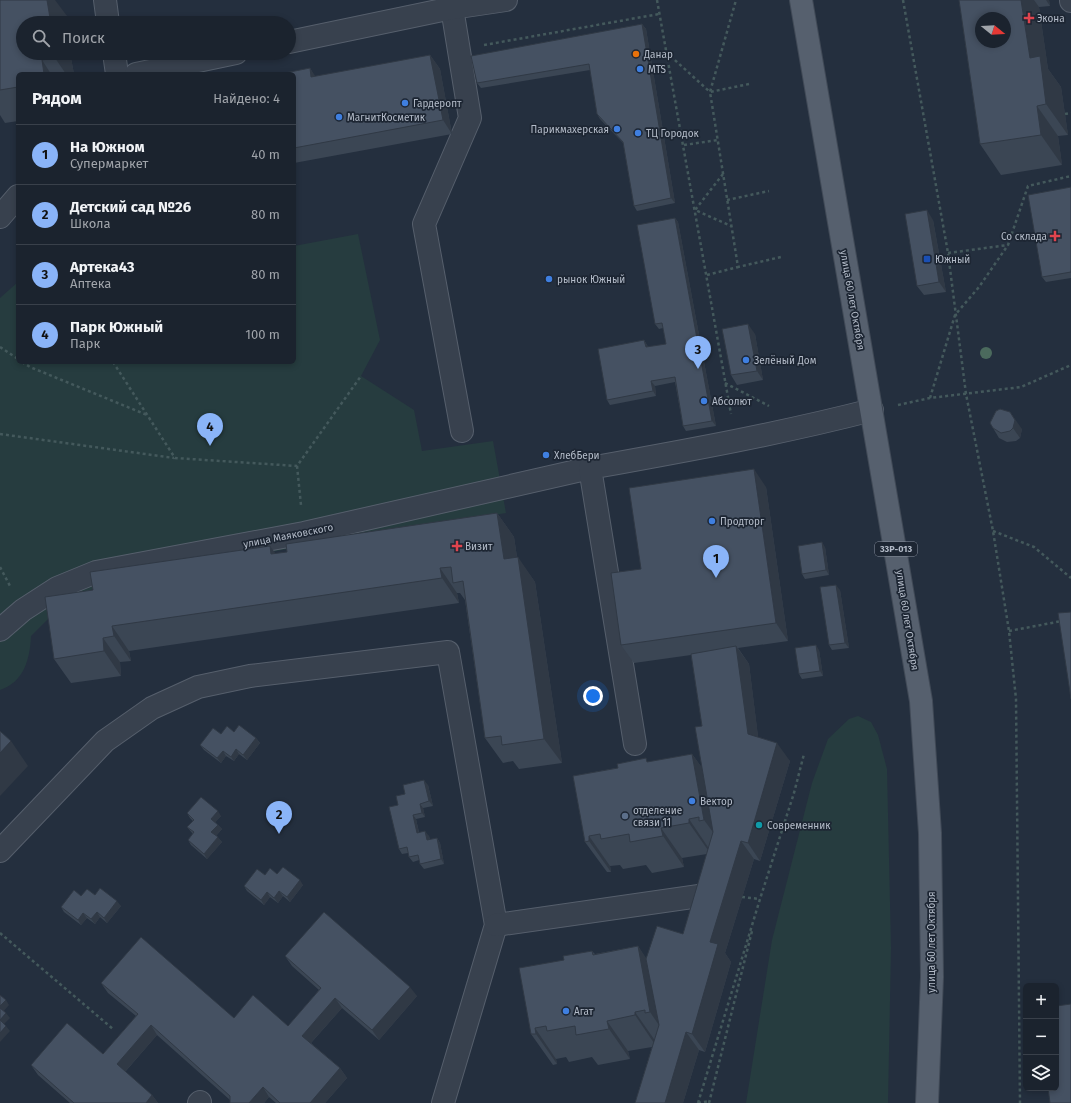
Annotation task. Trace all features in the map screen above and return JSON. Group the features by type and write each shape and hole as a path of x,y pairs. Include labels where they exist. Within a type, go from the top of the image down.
{"main road":[{"name":"улица 60 лет Октября","path":"801,0 921,701 930,833 932,961 927,1103"}],"street":[{"path":"105,0 107,16"},
{"path":"296,40 418,7 452,8 506,0"},
{"path":"452,8 470,118 424,224 462,431"},
{"path":"115,60 117,72"},
{"path":"146,72 203,60"},
{"path":"0,217 16,198"},
{"name":"улица Маяковского","path":"0,630 23,610 57,588 96,572 304,533 590,468 736,442 872,410"},
{"path":"590,468 635,744"},
{"path":"0,851 105,741 152,708 198,687 250,676 448,652 496,925 443,1103"},
{"path":"496,925 712,894"}],"path":[{"path":"657,0 736,442"},
{"path":"736,0 710,92 738,267"},
{"path":"903,0 948,253 966,394 993,531 1009,631 1016,700 1020,1103"},
{"path":"458,49 659,14"},
{"path":"666,52 710,92"},
{"path":"710,92 749,84"},
{"path":"1065,114 1071,113"},
{"path":"684,145 718,140"},
{"path":"695,210 723,174"},
{"path":"930,398 955,315 979,287 1008,245 1028,186 1071,176"},
{"path":"727,200 769,191"},
{"path":"695,210 731,226"},
{"path":"948,253 1008,245"},
{"path":"707,275 781,257"},
{"path":"0,347 16,358"},
{"path":"25,364 147,415"},
{"path":"114,364 175,458"},
{"path":"872,410 930,398 1021,387 1071,365"},
{"path":"304,533 297,466 361,376"},
{"path":"0,434 175,458 297,466"},
{"path":"993,531 1034,547 1071,578"},
{"path":"1009,631 1063,620"},
{"path":"760,899 709,1102 698,1103 760,899 794,793 804,754"},
{"path":"742,897 760,899"},
{"path":"0,933 113,1029"}],"green space":[{"path":"358,234 380,340 361,376 414,410 422,451 493,441 506,513 276,551 257,559 108,579 50,617 31,636 29,653 24,669 15,681 0,690 0,298 16,284 16,364 296,364 296,246"},
{"path":"858,716 871,722 878,735 887,769 891,948 888,1103 746,1103 772,940 812,783 828,739 849,719"}],"building":[{"path":"0,0 47,0 50,16 16,16 16,60 42,60 44,72 16,72 16,87 0,90"},
{"path":"959,0 1021,0 1030,58 1040,56 1046,104 1037,106 1041,135 980,144"},
{"name":"ТЦ Городок","path":"642,24 671,198 634,206 623,142 597,114 589,64 477,83 471,56"},
{"path":"430,55 443,120 296,148 296,72 290,72 310,68 311,77"},
{"name":"Со склада","path":"1071,187 1071,272 1042,277 1028,195"},
{"path":"927,210 939,282 917,286 905,214"},
{"path":"675,218 712,421 683,426 675,377 651,381 653,391 607,400 598,349 644,340 646,347 666,344 662,323 655,324 637,225"},
{"name":"Зелёный Дом","path":"748,324 757,371 731,375 722,329"},
{"path":"1000,409 1010,412 1015,420 1013,428 1010,431 1001,433 993,428 990,423 996,411"},
{"path":"754,469 776,623 621,645 611,573 641,569 629,488"},
{"path":"497,513 504,559 518,557 544,739 502,745 501,736 485,738 463,581 453,583 451,567 440,568 442,578 112,626 114,636 103,638 104,651 54,659 45,597 93,590 90,572 270,546 271,554 287,552 286,544"},
{"path":"822,542 826,570 802,574 798,546"},
{"path":"836,585 845,643 829,645 820,587"},
{"path":"1071,612 1071,699 1058,613"},
{"path":"816,645 820,671 799,674 795,648"},
{"path":"736,646 748,734 777,743 748,843 741,841 710,942 718,944 692,1034 686,1032 665,1103 635,1103 659,1025 646,959 657,926 683,934 713,832 695,727 702,726 691,654"},
{"path":"239,725 256,738 243,755 236,749 231,757 223,751 217,758 200,745 213,728 221,734 227,726 234,732"},
{"path":"0,731 11,741 0,753"},
{"path":"692,754 704,820 699,821 699,817 689,819 689,823 661,828 663,836 630,842 629,834 601,839 600,834 589,836 589,841 585,842 573,776 618,768 617,764 646,758 647,762"},
{"path":"424,780 429,801 420,804 422,813 413,815 417,833 425,831 427,840 437,838 441,859 420,864 418,855 409,857 407,847 399,849 389,807 398,805 396,796 405,794 403,785"},
{"path":"201,797 218,811 211,819 218,825 211,832 218,837 204,854 188,840 194,832 187,827 194,820 187,813"},
{"path":"283,867 300,880 287,897 279,891 274,898 267,892 261,900 244,886 257,869 265,875 270,868 277,874"},
{"path":"100,888 117,901 104,918 97,912 91,919 83,913 78,920 61,907 74,890 81,896 87,889 95,895"},
{"path":"324,912 410,987 372,1030 335,998 302,1036 340,1068 310,1103 280,1103 263,1087 249,1103 230,1103 230,1096 151,1025 117,1064 152,1095 146,1103 74,1103 31,1065 67,1023 103,1054 138,1014 101,983 141,937 234,1018 253,995 288,1026 321,988 285,956"},
{"path":"638,946 650,1012 645,1013 645,1010 635,1012 635,1015 607,1021 609,1029 576,1035 575,1026 547,1031 546,1026 535,1028 536,1034 531,1034 519,968 564,960 563,956 592,951 593,955"},
{"path":"0,995 6,1000 0,1006"},
{"path":"1071,1004 1071,1103 1050,1103 1048,1091 1059,1091 1059,1006"},
{"path":"0,1008 6,1013 0,1020"},
{"path":"0,1020 6,1026 0,1033"}],"place":[{"name":"Экона","path":"1029,18"},
{"name":"Данар","path":"636,54"},
{"name":"MTS","path":"640,69"},
{"name":"Гардеропт","path":"405,103"},
{"name":"МагнитКосметик","path":"339,117"},
{"name":"Парикмахерская","path":"617,129"},
{"name":"ТЦ Городок","path":"638,133"},
{"name":"Со склада","path":"1055,236"},
{"name":"Южный","path":"927,259"},
{"name":"рынок Южный","path":"549,279"},
{"name":"Зелёный Дом","path":"746,360"},
{"name":"Артека43","path":"698,369"},
{"name":"Абсолют","path":"704,401"},
{"name":"Парк Южный","path":"210,446"},
{"name":"ХлебБери","path":"546,455"},
{"name":"Продторг","path":"712,521"},
{"name":"Визит","path":"457,546"},
{"name":"На Южном","path":"716,578"},
{"name":"Вектор","path":"692,801"},
{"name":"отделение связи 11","path":"625,816"},
{"name":"Современник","path":"759,825"},
{"name":"Детский сад №26","path":"279,834"},
{"name":"Агат","path":"566,1011"}]}
